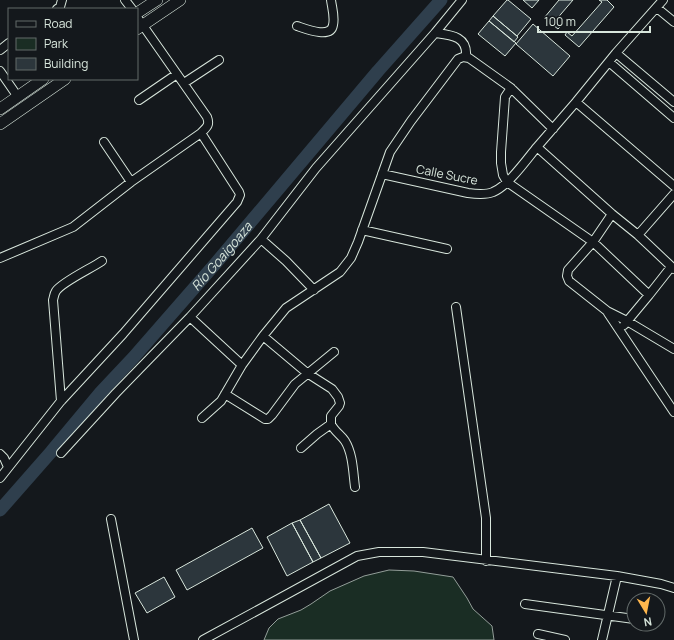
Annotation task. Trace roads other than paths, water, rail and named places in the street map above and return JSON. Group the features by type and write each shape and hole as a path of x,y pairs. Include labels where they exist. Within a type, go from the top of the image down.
{"main road":[{"path":"138,12 157,0"},
{"path":"139,24 180,0"},
{"path":"0,109 42,80"},
{"path":"0,124 64,80"}],"street":[{"path":"125,0 131,8"},
{"path":"297,26 318,32 330,31 334,24 331,0"},
{"path":"61,453 116,393 190,317 261,239 316,168 435,33 462,0"},
{"name":"Calle Sucre","path":"382,174 468,193 481,194 493,192 507,182 616,53 664,0"},
{"path":"657,8 674,22"},
{"path":"0,258 73,227 131,182 207,128 209,122 207,117 184,83 139,24"},
{"path":"435,33 459,38 465,45 467,53 466,57"},
{"path":"616,53 674,102"},
{"path":"202,418 220,401 242,364 286,308 340,272 350,258 358,242 390,152 411,121 458,59 466,57 469,58 510,88 553,129"},
{"path":"184,83 219,60"},
{"path":"609,62 674,118"},
{"path":"0,70 18,97"},
{"path":"140,100 177,74"},
{"path":"510,88 505,97 501,152 503,175 507,182 593,242 649,295"},
{"path":"576,102 674,186"},
{"path":"0,478 61,401 123,334 237,202 240,195 239,192 202,133"},
{"path":"104,142 131,182"},
{"path":"537,147 612,214 638,235 672,268 626,321 620,331"},
{"path":"638,235 674,194"},
{"path":"612,214 593,242 568,270 567,276 569,281 607,311 674,349"},
{"path":"362,230 447,249"},
{"path":"261,239 286,261 314,290"},
{"path":"61,401 53,300 54,294 57,289 65,283 102,262"},
{"path":"456,307 486,518 486,561"},
{"path":"607,311 674,412"},
{"path":"190,317 242,364"},
{"path":"263,336 307,373 332,390 338,396 340,406 331,416 331,424 337,434 344,439 348,446 356,487"},
{"path":"225,394 265,419 268,419 295,384 334,352"},
{"path":"301,448 331,424"},
{"path":"0,454 4,458 8,468"},
{"path":"111,519 134,640"},
{"path":"203,640 357,556 379,552 423,552 617,576 661,584 674,588"},
{"path":"602,640 617,576"},
{"path":"525,604 626,618"},
{"path":"538,634 565,640"}],"waterway":[{"name":"Río Goaigoaza","path":"0,510 101,392 133,358 216,263 378,71 441,0"}]}
